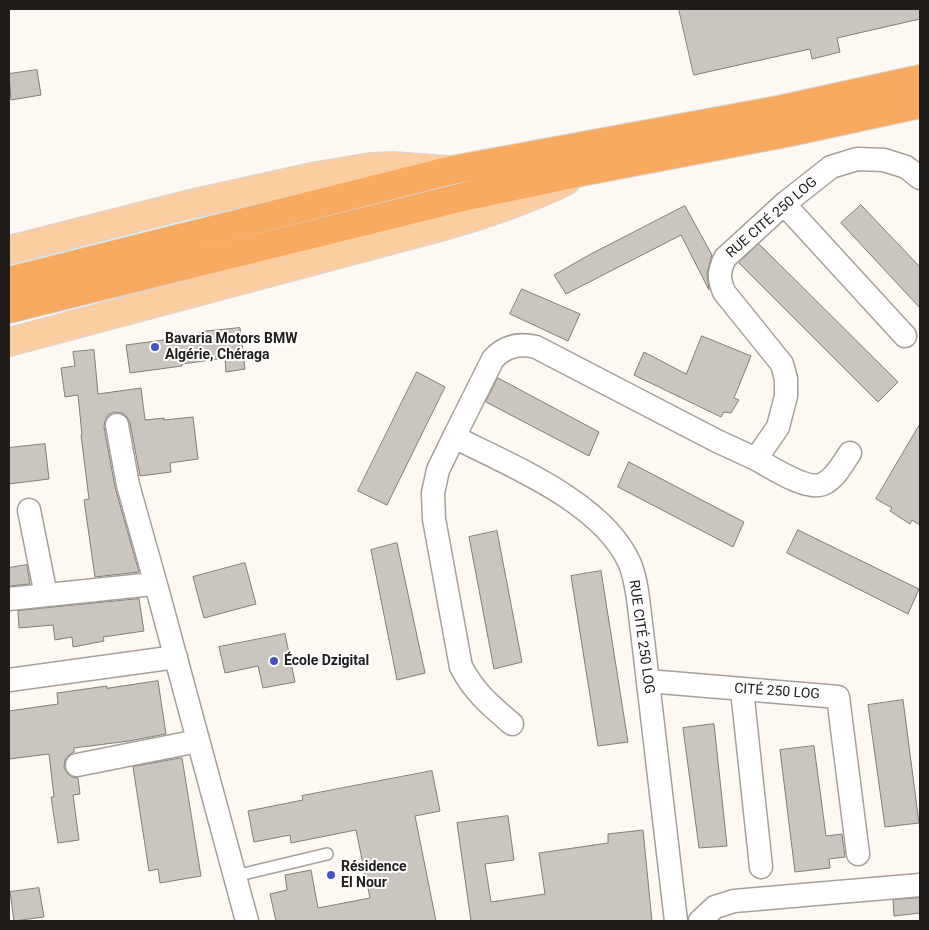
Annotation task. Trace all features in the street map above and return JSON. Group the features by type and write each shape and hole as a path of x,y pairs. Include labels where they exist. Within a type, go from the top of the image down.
{"highway":[{"path":"9,282 452,170 783,109 920,79"},
{"path":"9,309 96,289 398,212 586,171 786,133 920,104"}],"main road":[{"path":"9,250 186,205 317,176 371,167 393,166 452,170"},
{"path":"9,342 489,213 530,197 586,171"}],"street":[{"name":"RUE CITÉ 250 LOG","path":"756,460 778,427 786,396 786,380 782,364 724,292 720,281 720,269 725,258 784,204 831,167 857,159 884,160 906,168 920,178"},
{"path":"784,204 905,336"},
{"path":"512,724 471,686 461,668 434,519 432,493 438,470 493,359 500,351 526,344 536,347 802,483 817,486 824,484 831,479 850,453"},
{"path":"117,425 128,485 247,921"},
{"name":"RUE CITÉ 250 LOG","path":"454,437 551,486 598,522 620,546 630,565 637,593 676,921"},
{"path":"30,510 46,595"},
{"path":"9,599 152,584 158,592"},
{"path":"9,680 176,657"},
{"name":"CITÉ 250 LOG","path":"648,681 838,697 858,854"},
{"path":"742,690 761,867"},
{"path":"77,765 198,741"},
{"path":"700,921 715,907 734,901 920,885"}],"lane":[{"path":"235,876 327,854"}],"building":[{"path":"679,9 920,9 920,19 837,38 840,52 812,59 810,49 694,75"},
{"path":"37,70 41,95 11,100 9,74"},
{"path":"861,205 920,267 920,308 841,223"},
{"path":"685,206 712,255 707,273 709,290 681,235 566,294 554,275 589,255"},
{"path":"759,244 898,382 878,402 739,263"},
{"path":"522,289 580,314 568,341 510,314"},
{"path":"240,328 245,369 226,372 225,358 130,373 126,345 201,335 200,332"},
{"path":"702,336 751,356 734,398 739,400 731,413 724,412 721,417 634,375 644,352 686,374"},
{"path":"94,350 98,394 141,388 145,420 193,417 198,459 170,463 171,472 140,476 130,423 127,417 122,413 114,412 108,415 104,427 115,487 139,572 95,577 84,500 89,499 78,395 65,397 61,368 75,366 73,352"},
{"path":"417,372 445,387 387,505 358,491"},
{"path":"498,378 599,432 589,456 486,402"},
{"path":"920,424 920,525 912,520 910,524 890,511 892,508 876,499"},
{"path":"45,444 49,479 9,484 9,448"},
{"path":"629,462 744,522 733,547 618,487"},
{"path":"798,530 919,589 908,614 787,553"},
{"path":"497,531 522,662 494,669 469,537"},
{"path":"397,543 425,673 397,680 371,550"},
{"path":"245,563 256,604 204,618 193,577"},
{"path":"27,565 30,584 9,586 9,568"},
{"path":"601,571 628,742 598,746 571,576"},
{"path":"139,599 144,631 103,637 104,641 73,647 72,637 55,640 53,625 19,628 18,611"},
{"name":"École Dzigital","path":"285,634 295,682 263,688 258,666 225,673 219,647"},
{"path":"158,681 166,734 74,748 74,752 65,760 64,767 67,773 72,777 78,778 80,794 73,795 79,840 58,843 51,797 54,797 49,754 9,759 9,711 58,704 57,693"},
{"path":"903,700 919,823 885,827 868,705"},
{"path":"714,724 727,846 699,848 683,728"},
{"path":"814,746 826,836 842,834 845,857 829,859 830,868 795,872 780,750"},
{"path":"182,758 201,876 160,883 158,869 149,871 133,767"},
{"path":"432,771 440,811 415,816 436,921 276,921 270,894 287,890 285,875 311,870 318,908 370,898 356,830 291,843 290,835 254,842 248,811 303,800 302,796"},
{"path":"508,816 514,860 485,864 491,902 545,894 539,853 608,843 608,834 643,830 652,921 471,921 457,823"},
{"path":"39,888 44,917 14,921 10,892"},
{"path":"920,898 920,913 894,916 893,900"}],"place":[{"name":"Bavaria Motors BMW Algérie, Chéraga","path":"155,347"},
{"name":"École Dzigital","path":"274,661"},
{"name":"Résidence El Nour","path":"331,875"}]}
